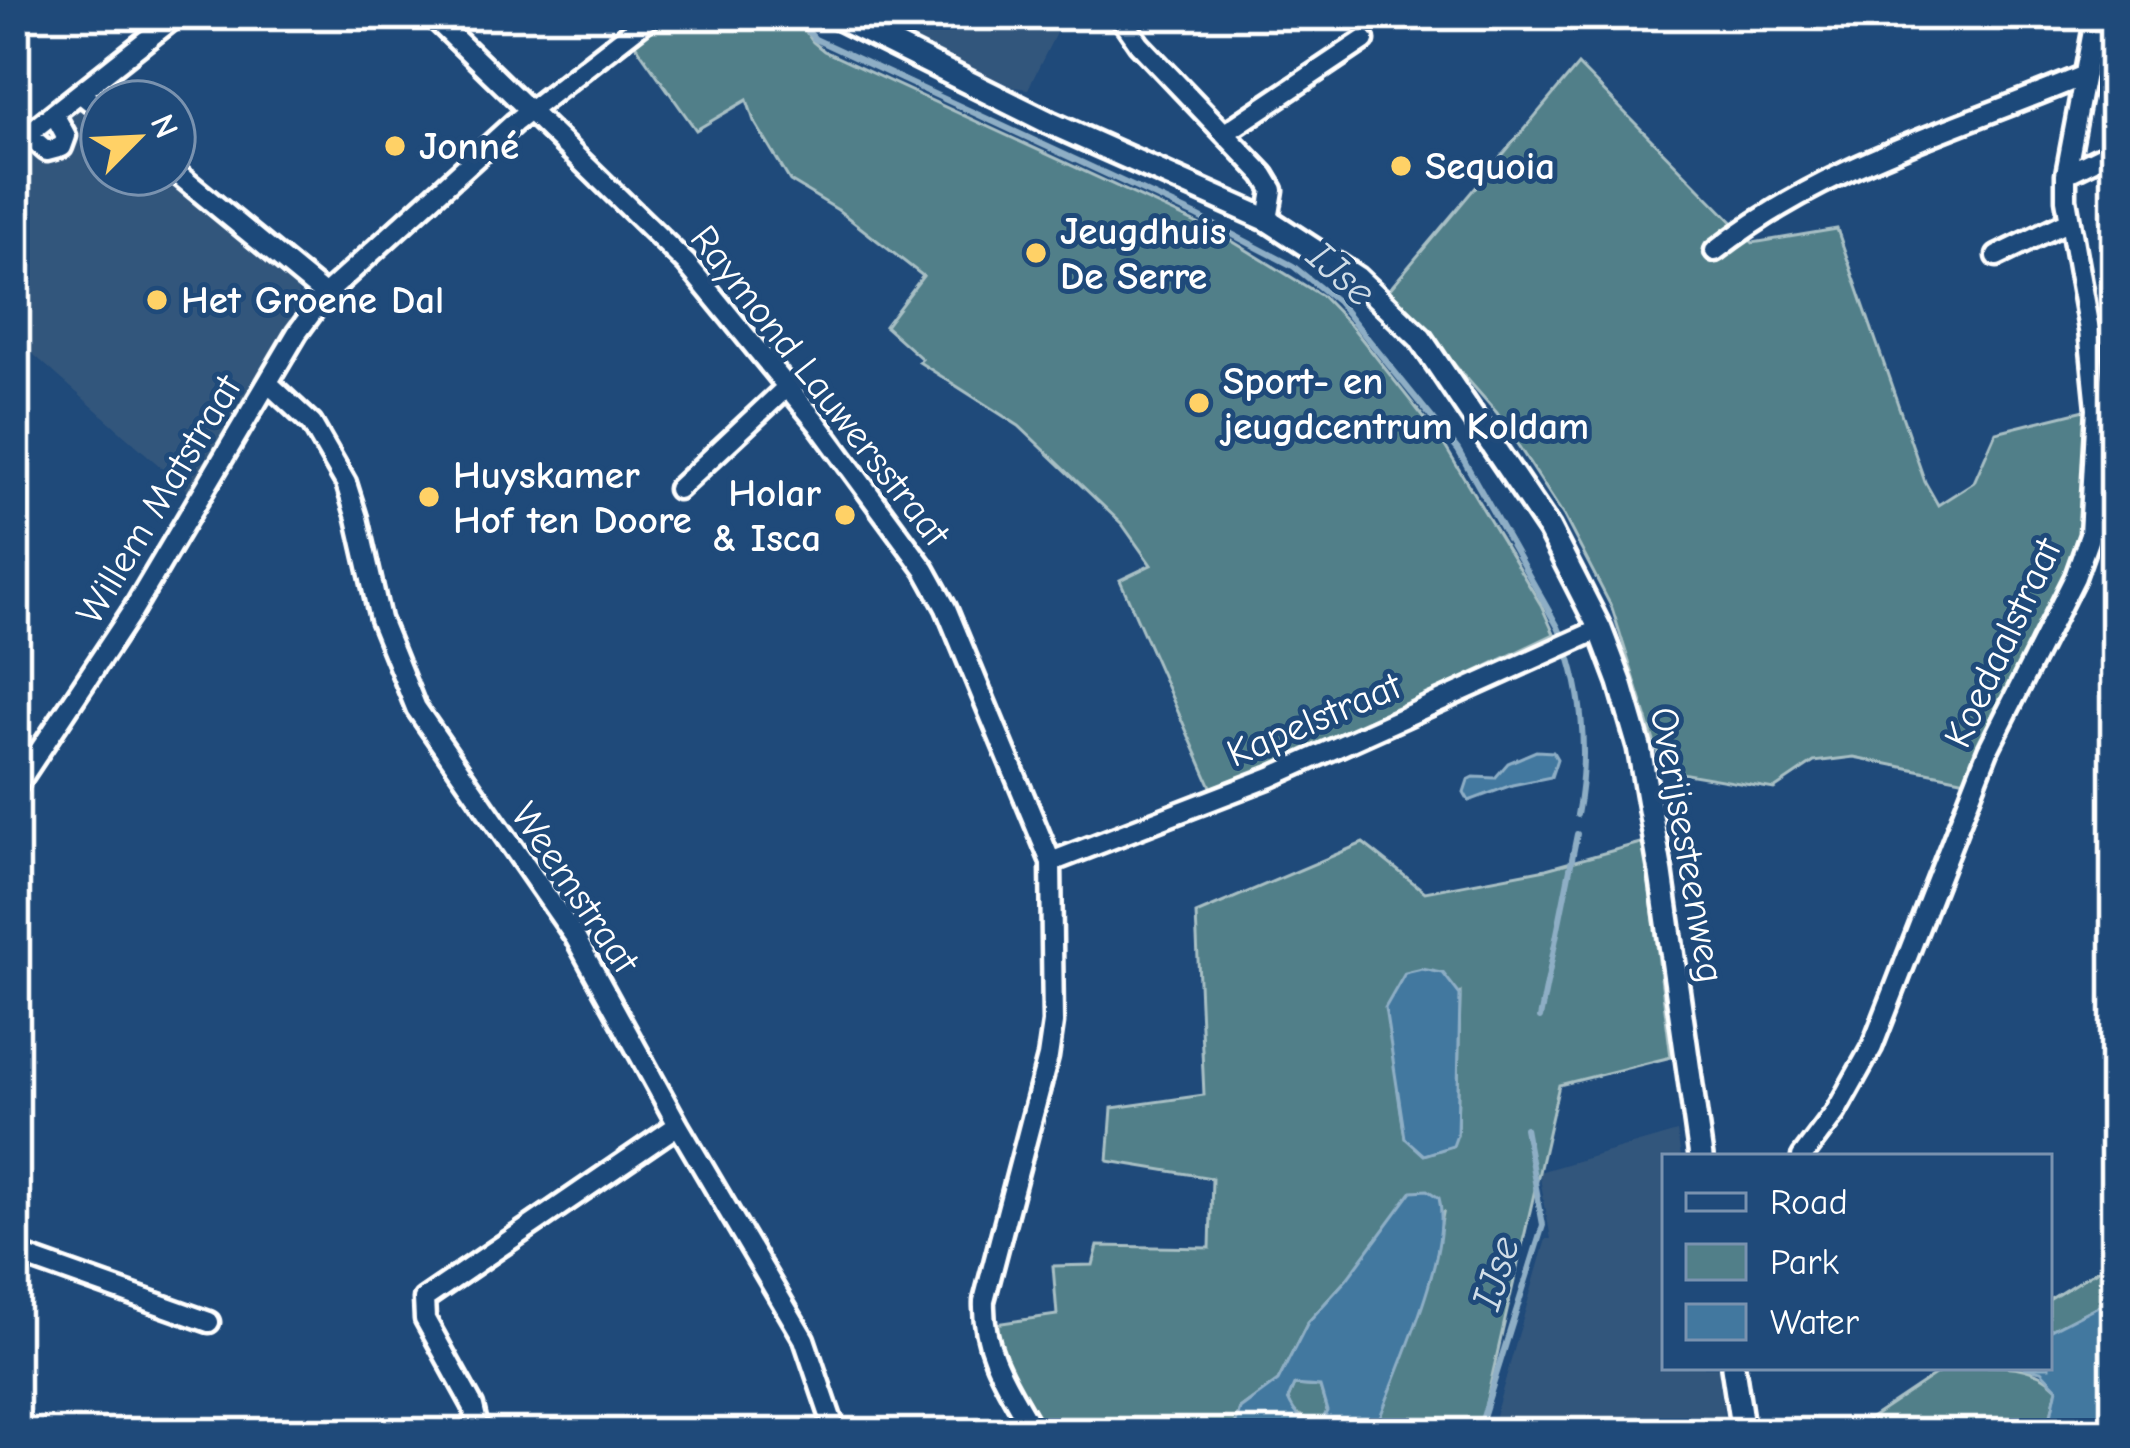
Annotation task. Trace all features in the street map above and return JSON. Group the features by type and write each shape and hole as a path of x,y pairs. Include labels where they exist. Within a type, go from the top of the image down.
{"main road":[{"name":"Overijsesteenweg","path":"833,15 1051,122 1268,220 1357,278 1420,338 1549,529 1639,747 1701,1154"},
{"path":"1733,1370 1743,1433"}],"street":[{"path":"99,78 178,15"},
{"name":"Raymond Lauwersstraat","path":"431,15 686,263 900,532 946,608 1051,862 1053,1023 1041,1088 984,1301 983,1321 987,1346 1034,1433"},
{"path":"612,15 626,35"},
{"name":"Willem Matstraat","path":"15,788 133,610 325,295 529,109 652,15"},
{"path":"1119,15 1139,44 1264,175 1273,190 1268,220"},
{"name":"Koedaalstraat","path":"1804,1154 1835,1113 1872,1047 1988,750 2075,578 2090,535 2097,408 2066,174 2096,15"},
{"path":"1225,133 1364,40"},
{"path":"1715,251 1752,222 1825,179 2085,75"},
{"path":"54,114 66,136 62,147 47,151 21,139 78,95"},
{"path":"2066,174 2115,151"},
{"path":"198,191 325,295"},
{"path":"1997,256 2069,221"},
{"name":"Weemstraat","path":"268,383 312,424 346,483 380,619 416,708 574,937 804,1339 835,1433"},
{"path":"678,489 788,386"},
{"name":"Kapelstraat","path":"1051,862 1271,777 1590,634"},
{"path":"472,1433 473,1406 425,1319 424,1299 678,1125"},
{"path":"15,1253 209,1322"}],"shaded area":[{"path":"860,15 1065,15 1028,89 1013,87"},
{"name":"Het Groene Dal","path":"78,106 78,198 195,198 294,284 299,305 188,491 15,338 15,156"},
{"path":"1677,1132 1681,1154 1662,1154 1662,1370 1718,1370 1726,1433 1490,1433 1546,1239 1551,1239 1539,1172"}],"green space":[{"name":"Sport- en jeugdcentrum Koldam","path":"669,15 794,15 824,51 1222,235 1322,296 1440,438 1554,634 1335,739 1213,791 1120,580 1151,565 1122,524 1019,426 919,362 922,359 885,326 923,276 838,210 790,181 754,121 747,100 696,130 632,40"},
{"path":"1578,65 1753,243 1837,229 1925,482 1938,505 1974,482 1996,432 2093,408 2093,538 1981,783 1854,757 1814,762 1774,789 1663,770 1612,608 1564,516 1497,413 1389,290"},
{"path":"1644,842 1671,1057 1559,1085 1479,1433 1374,1433 1431,1276 1443,1213 1347,1279 1308,1322 1278,1381 1240,1409 1233,1433 1044,1433 1006,1374 995,1324 1057,1315 1053,1266 1093,1265 1098,1246 1210,1248 1212,1178 1108,1161 1112,1108 1204,1095 1196,914 1363,843 1425,892 1546,869","holes":["1460,995 1457,1135 1405,1138 1397,1081"]},
{"path":"2115,1259 2115,1297 2052,1329 2052,1298"},
{"path":"1943,1370 2026,1370 2057,1388 2051,1433 1859,1433 1856,1428"},
{"path":"1294,1385 1320,1387 1327,1411 1320,1427 1293,1411 1288,1399"}],"water":[{"path":"1536,751 1553,752 1557,759 1551,777 1469,801 1464,792 1468,780 1495,778 1508,763"},
{"path":"1422,969 1443,973 1460,995 1457,1135 1453,1146 1424,1155 1405,1138 1385,1008 1405,973"},
{"path":"1427,1190 1439,1198 1438,1250 1374,1433 1233,1433 1240,1409 1278,1381 1308,1322 1347,1279 1412,1191","holes":["1294,1385 1320,1387 1327,1411 1319,1427 1300,1417 1288,1399"]},
{"path":"2115,1297 2115,1415 2083,1433 2051,1433 2057,1388 2036,1370 2052,1370 2052,1329"}],"waterway":[{"name":"IJse","path":"794,16 815,39 1197,216 1293,266 1338,302 1458,450 1558,627 1573,671 1581,719 1583,768 1577,815"},
{"name":"IJse","path":"1540,1018 1577,834"},
{"name":"IJse","path":"1478,1433 1543,1225 1525,1128"}],"place":[{"name":"Jonné","path":"395,146"},
{"name":"Sequoia","path":"1401,166"},
{"name":"Jeugdhuis De Serre","path":"1036,253"},
{"name":"Het Groene Dal","path":"157,300"},
{"name":"Sport- en jeugdcentrum Koldam","path":"1199,403"},
{"name":"Huyskamer Hof ten Doore","path":"429,497"},
{"name":"Holar & Isca","path":"845,515"}]}
